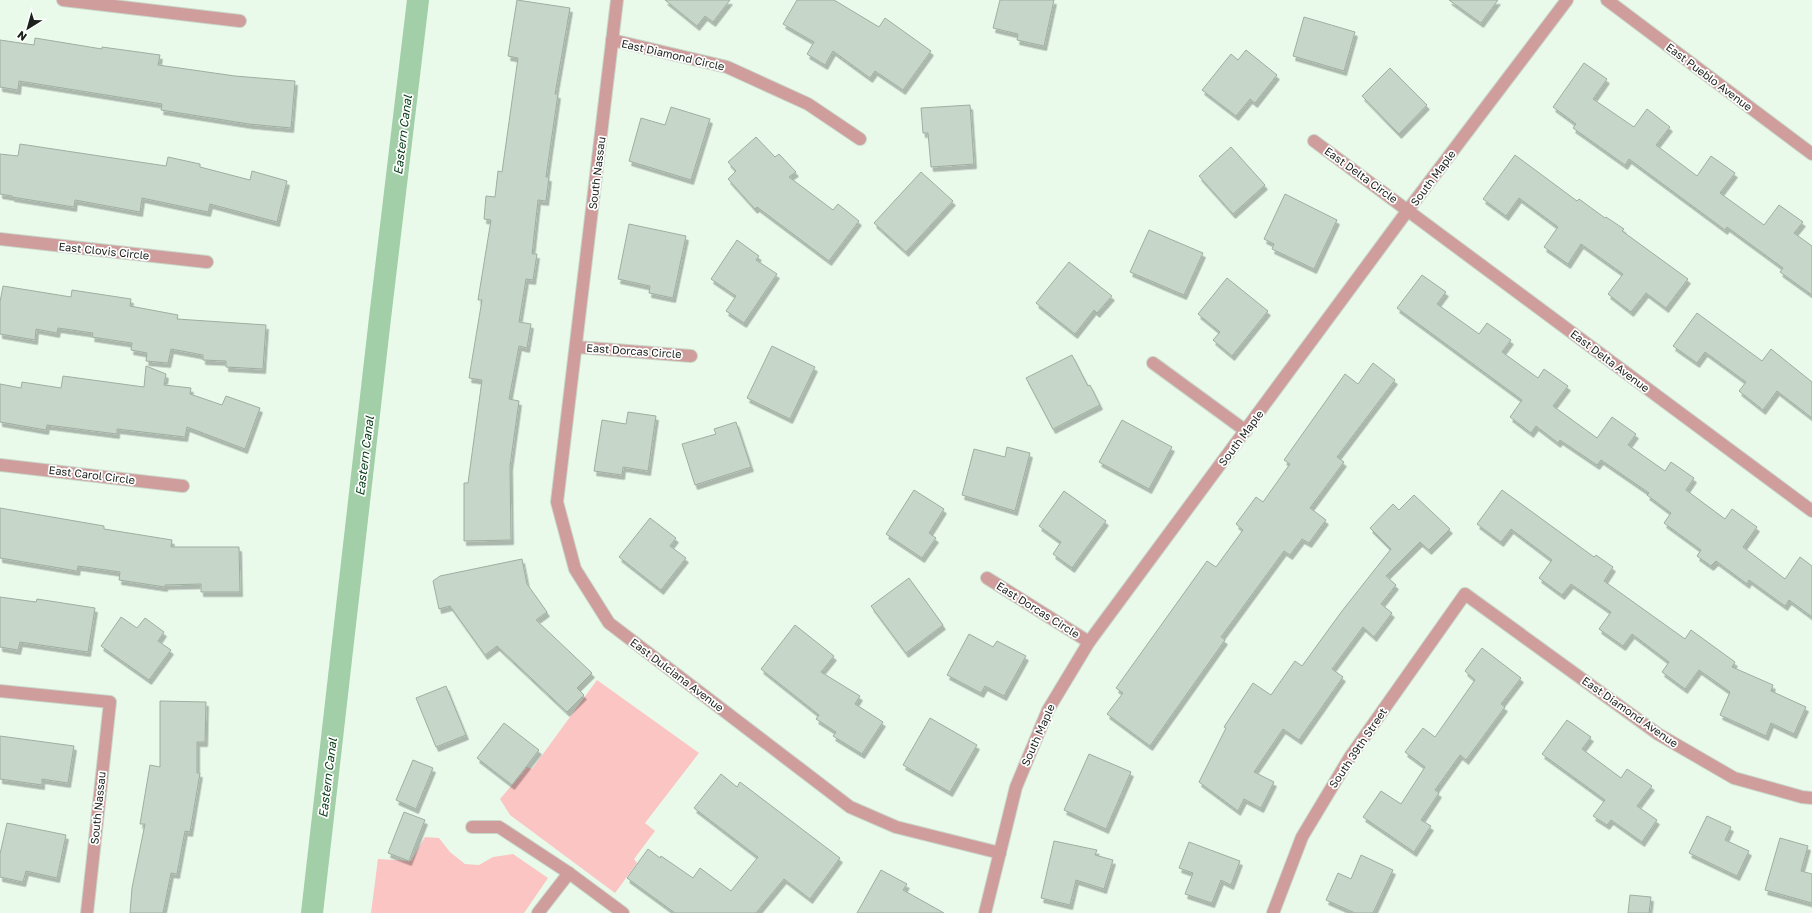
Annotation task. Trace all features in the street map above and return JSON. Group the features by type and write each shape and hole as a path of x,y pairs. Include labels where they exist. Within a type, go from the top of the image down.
{"street":[{"path":"63,0 240,21"},
{"name":"South Nassau","path":"577,347 617,0"},
{"name":"South Maple","path":"985,913 1016,787 1048,710 1089,642 1408,210 1567,0"},
{"name":"East Pueblo Avenue","path":"1607,0 1812,154"},
{"name":"East Diamond Circle","path":"612,40 727,67 808,104 860,139"},
{"name":"East Delta Circle","path":"1314,141 1408,210"},
{"name":"East Delta Avenue","path":"1408,210 1812,511"},
{"name":"East Clovis Circle","path":"0,239 208,262"},
{"name":"East Dorcas Circle","path":"577,347 691,356"},
{"name":"East Dulciana Avenue","path":"577,347 557,502 575,569 609,623 850,807 896,827 1000,853"},
{"path":"1153,363 1246,431"},
{"name":"East Carol Circle","path":"0,465 183,486"},
{"name":"East Dorcas Circle","path":"987,578 1089,642"},
{"name":"East Diamond Avenue","path":"1465,594 1658,734 1734,778 1802,797 1812,798"},
{"name":"South 39th Street","path":"1273,913 1302,837 1334,783 1350,757 1465,594"},
{"name":"South Nassau","path":"0,691 110,702 87,913"},
{"path":"472,827 499,827 569,873 623,913"},
{"path":"538,913 569,873"}],"shaded area":[{"path":"597,680 699,753 645,823 655,831 634,859 637,863 615,893 510,815 500,799 527,767 532,769"},
{"path":"425,837 439,838 450,852 465,864 479,865 493,857 513,854 548,878 524,913 371,913 378,859 411,861"}],"building":[{"path":"517,0 570,8 555,94 558,94 546,177 549,177 546,201 538,200 532,254 537,254 533,280 526,279 519,322 531,324 527,348 519,346 509,399 519,401 510,466 511,540 464,541 464,483 468,483 482,380 469,378 482,300 478,300 491,220 484,219 486,196 495,197 498,171 502,172 518,58 508,56"},
{"path":"665,0 730,0 713,22 705,16 697,26"},
{"path":"797,0 834,0 879,27 885,18 931,51 903,90 875,71 870,78 833,51 825,65 807,54 814,42 783,24"},
{"path":"1000,0 1054,0 1044,46 1017,40 1018,34 993,28"},
{"path":"1449,0 1498,0 1481,23"},
{"path":"1304,17 1355,32 1344,71 1293,56"},
{"path":"35,38 102,49 102,47 160,55 158,65 235,76 295,81 291,128 249,124 161,110 162,104 19,81 18,90 0,87 0,40 34,45"},
{"path":"1246,50 1277,75 1255,103 1250,99 1236,116 1202,90 1231,54 1238,60"},
{"path":"1584,63 1607,79 1593,99 1634,127 1647,109 1670,127 1656,145 1697,176 1711,156 1735,173 1720,193 1764,225 1779,205 1803,222 1794,233 1812,246 1812,295 1780,272 1783,268 1727,227 1725,230 1629,159 1625,165 1573,128 1576,124 1553,107"},
{"path":"1390,68 1427,105 1399,134 1362,96"},
{"path":"970,105 974,164 931,167 928,133 923,133 921,108"},
{"path":"671,107 710,119 691,180 629,161 641,118 665,125"},
{"path":"756,137 775,157 779,154 796,172 789,177 833,210 838,204 859,221 829,261 757,207 755,209 728,179 736,171 728,162"},
{"path":"20,144 166,166 168,157 200,164 200,167 250,180 252,171 287,181 277,222 210,204 208,212 142,198 140,212 75,200 74,207 0,194 0,154 18,156"},
{"path":"1231,147 1265,185 1233,214 1199,176"},
{"path":"1515,155 1577,201 1579,199 1605,218 1606,217 1624,229 1622,231 1688,279 1666,308 1646,293 1631,312 1608,294 1623,274 1581,244 1568,264 1544,247 1558,227 1519,198 1506,216 1483,199"},
{"path":"921,172 953,201 906,252 874,223"},
{"path":"1285,194 1337,220 1314,269 1272,249 1274,244 1264,239"},
{"path":"629,224 686,236 673,298 649,293 650,286 618,279"},
{"path":"1149,230 1203,253 1184,295 1130,272"},
{"path":"737,240 759,256 756,260 777,274 744,323 726,311 736,296 711,279"},
{"path":"1069,262 1112,296 1097,313 1094,310 1075,334 1036,303"},
{"path":"1422,275 1446,292 1437,304 1479,334 1487,323 1511,340 1502,352 1538,378 1544,369 1568,386 1553,406 1597,438 1612,417 1636,434 1628,445 1665,471 1671,462 1694,478 1686,490 1725,519 1732,509 1757,527 1743,547 1785,579 1800,557 1812,566 1812,617 1789,600 1785,606 1749,580 1747,584 1716,561 1711,566 1697,556 1701,550 1664,523 1671,513 1647,495 1649,493 1601,460 1597,465 1560,440 1558,443 1536,426 1531,433 1510,417 1522,400 1397,308"},
{"path":"1227,278 1268,311 1232,356 1213,340 1220,332 1198,314"},
{"path":"3,286 71,297 72,290 131,299 130,306 178,315 177,319 266,325 263,369 226,367 226,361 203,360 203,355 171,349 168,363 146,361 147,353 131,350 132,343 92,337 93,333 58,328 57,333 36,329 35,340 0,334 0,302"},
{"path":"1697,313 1762,361 1771,349 1812,382 1812,418 1777,391 1763,410 1739,391 1746,382 1705,352 1697,363 1673,346"},
{"path":"772,346 815,367 790,419 747,398"},
{"path":"1072,355 1100,405 1053,429 1026,378"},
{"path":"1373,363 1395,380 1337,457 1344,462 1310,508 1326,520 1309,543 1302,539 1290,555 1284,551 1221,637 1225,640 1150,746 1107,714 1123,693 1116,688 1207,561 1216,567 1243,530 1236,524 1256,497 1263,502 1290,464 1284,460 1345,374 1358,384"},
{"path":"146,366 166,374 164,385 191,388 190,394 222,405 226,396 260,408 245,449 187,427 185,437 117,429 117,434 47,425 46,430 0,422 0,384 21,388 22,382 61,388 63,376 144,387"},
{"path":"628,412 656,416 648,471 623,467 622,475 594,471 602,420 626,424"},
{"path":"1122,420 1172,447 1149,489 1099,462"},
{"path":"736,422 751,467 695,485 682,444 716,434 714,429"},
{"path":"1007,447 1030,453 1015,511 962,495 974,449 1005,457"},
{"path":"914,490 944,509 929,533 936,538 922,558 886,534"},
{"path":"1502,490 1594,557 1596,555 1613,567 1604,581 1685,639 1691,630 1735,662 1732,667 1773,685 1771,691 1806,707 1794,734 1771,723 1766,736 1720,715 1730,692 1699,670 1685,689 1662,672 1669,662 1632,634 1623,646 1599,629 1611,612 1571,584 1562,595 1539,578 1552,560 1511,529 1501,542 1477,524"},
{"path":"1064,491 1106,521 1072,568 1053,554 1061,542 1039,526"},
{"path":"1414,495 1450,529 1429,550 1420,542 1386,576 1396,585 1381,604 1392,613 1374,637 1363,627 1332,669 1343,677 1299,740 1283,729 1254,772 1274,782 1261,808 1244,799 1238,811 1199,782 1226,728 1224,727 1253,683 1271,695 1295,661 1302,666 1342,611 1391,549 1370,528 1393,504 1399,510"},
{"path":"0,508 104,526 104,529 172,540 171,547 239,547 240,592 201,592 201,584 165,585 165,587 119,580 120,572 78,566 77,571 0,558"},
{"path":"650,518 676,538 670,546 686,558 661,590 619,557"},
{"path":"522,559 527,584 547,612 536,620 592,673 577,688 584,695 567,712 497,646 485,655 450,606 439,609 433,581 440,576"},
{"path":"909,578 943,625 906,653 871,606"},
{"path":"0,597 36,602 37,599 95,608 88,652 20,642 18,650 0,647"},
{"path":"121,617 137,628 145,618 164,632 158,641 171,650 149,680 101,646"},
{"path":"795,625 834,656 821,672 860,696 855,704 883,722 862,754 833,736 836,732 816,719 819,715 761,669"},
{"path":"969,634 993,647 997,641 1026,656 1004,696 985,686 981,693 947,675"},
{"path":"1482,648 1521,678 1501,704 1505,707 1466,760 1460,755 1435,790 1439,793 1421,820 1431,826 1414,852 1363,817 1381,791 1401,804 1425,767 1405,752 1423,728 1435,737 1475,680 1465,671"},
{"path":"446,686 466,735 436,747 416,698"},
{"path":"160,701 206,702 205,742 197,742 197,773 200,773 190,832 185,831 177,874 171,873 163,913 130,913 132,888 145,824 140,824 150,765 160,767"},
{"path":"930,718 977,745 950,792 903,765"},
{"path":"1567,720 1591,737 1582,749 1621,778 1627,769 1652,786 1637,806 1657,820 1642,842 1611,820 1607,825 1593,816 1605,800 1542,754"},
{"path":"504,723 539,750 512,785 477,758"},
{"path":"0,736 74,746 68,783 42,779 42,785 0,779"},
{"path":"1089,754 1131,772 1106,829 1064,810"},
{"path":"413,760 433,768 416,809 396,800"},
{"path":"721,774 737,787 740,782 840,858 810,899 784,879 756,913 675,913 627,878 648,849 693,878 700,868 731,891 758,857 694,808"},
{"path":"404,812 425,820 409,861 388,853"},
{"path":"1707,816 1731,827 1725,840 1749,851 1737,876 1689,853"},
{"path":"7,823 66,835 57,878 26,871 23,882 0,877 0,854"},
{"path":"1780,838 1808,846 1801,871 1812,874 1812,903 1765,890"},
{"path":"1054,841 1097,850 1095,855 1113,860 1104,889 1076,880 1070,905 1041,898"},
{"path":"1189,842 1240,861 1231,885 1221,880 1212,903 1185,894 1193,873 1179,868"},
{"path":"1361,855 1393,870 1373,913 1355,913 1326,900 1338,873 1351,879"},
{"path":"881,870 907,884 903,890 944,913 857,913"},
{"path":"1630,895 1651,897 1649,913 1628,913"}],"waterway":[{"name":"Eastern Canal","path":"312,913 418,0"}]}
